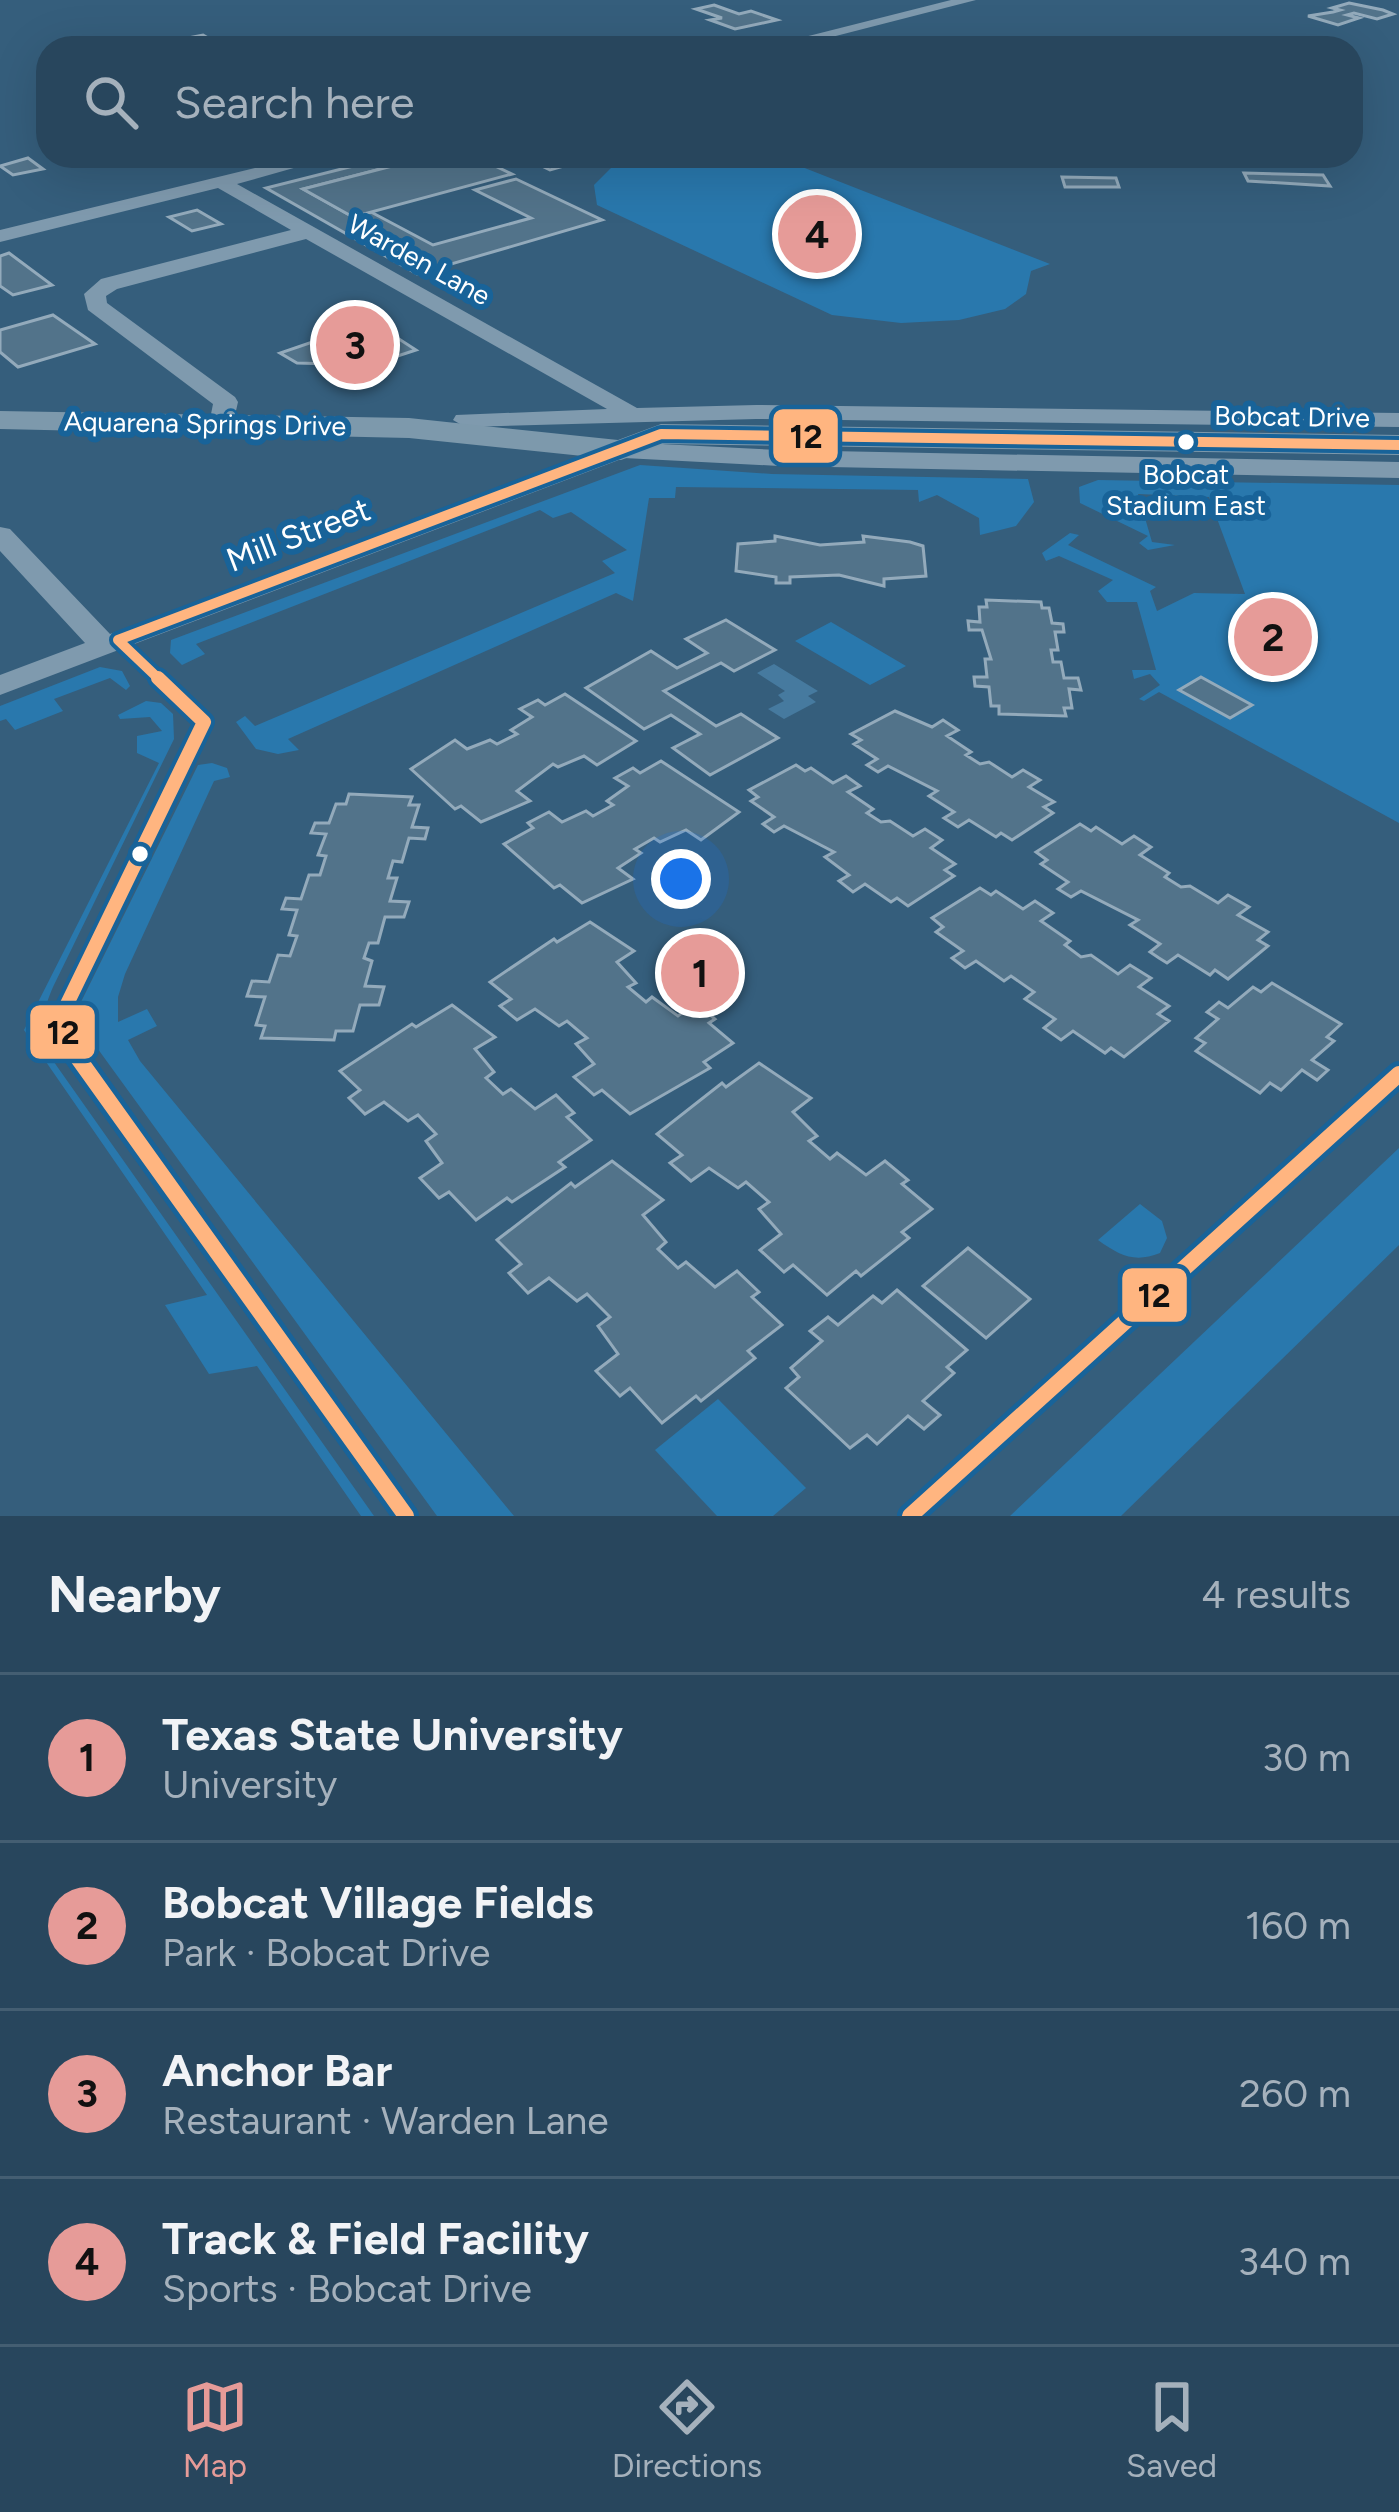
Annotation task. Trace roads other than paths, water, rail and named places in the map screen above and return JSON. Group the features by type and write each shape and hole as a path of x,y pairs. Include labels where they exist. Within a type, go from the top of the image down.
{"main road":[{"name":"Aquarena Springs Drive","path":"0,420 409,428 621,450 662,434 896,448 1399,445"},
{"name":"Aquarena Springs Drive","path":"409,428 465,420 795,426 896,448"}],"street":[{"path":"819,36 969,0"},
{"path":"0,236 278,168"},
{"name":"Warden Lane","path":"220,182 632,413"},
{"path":"221,424 226,402 96,304 95,294 109,284 308,232"},
{"path":"560,416 579,409 586,391"},
{"name":"Bobcat Drive","path":"465,420 632,413 1399,420"},
{"name":"Bobcat Drive","path":"896,448 1399,470"},
{"name":"Mill Street","path":"0,686 621,450"},
{"path":"0,535 104,645"}],"place":[{"name":"Track & Field Facility","path":"817,234"},
{"name":"Anchor Bar","path":"355,345"},
{"name":"Bobcat Stadium East","path":"1186,442"},
{"name":"Bobcat Village Fields","path":"1273,637"},
{"name":"Texas State University","path":"700,973"}]}
